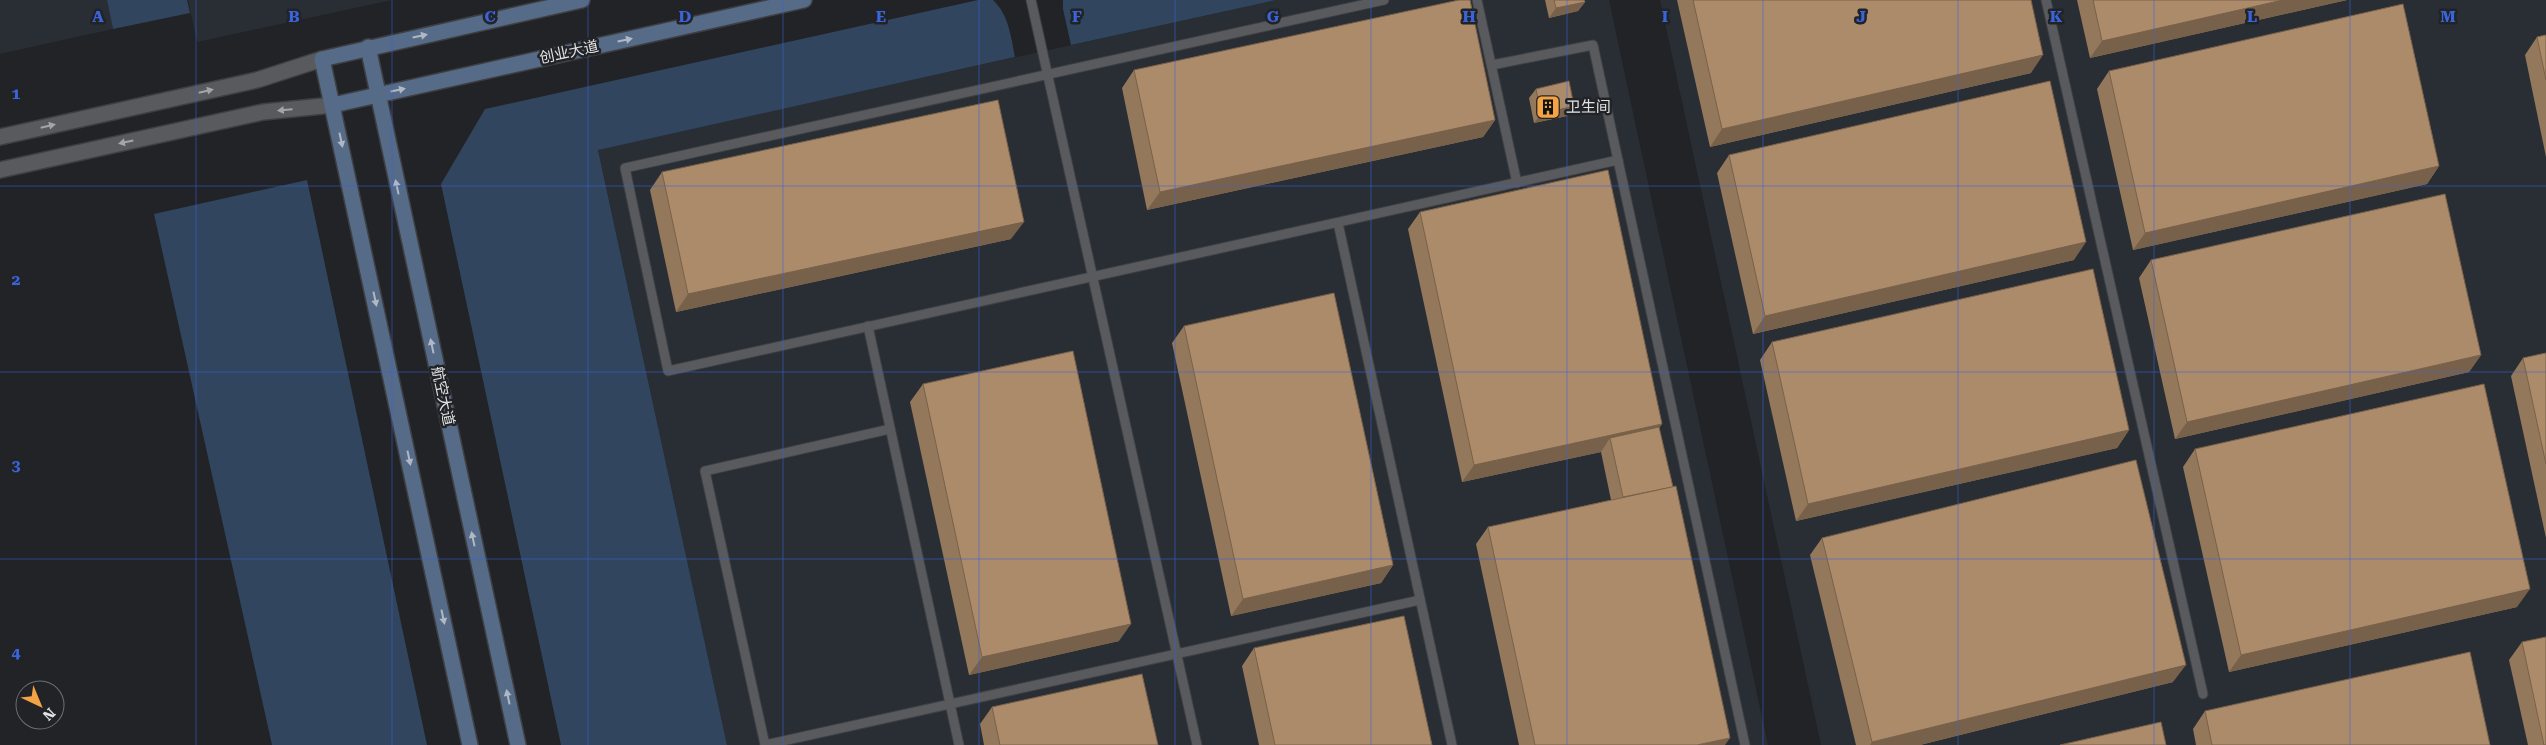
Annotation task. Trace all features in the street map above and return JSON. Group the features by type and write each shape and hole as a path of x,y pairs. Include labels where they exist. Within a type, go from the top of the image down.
{"main road":[{"path":"470,745 322,59 582,0"},
{"name":"创业大道","path":"333,105 804,0"},
{"name":"航空大道","path":"368,48 518,745"}],"street":[{"path":"0,137 257,80 322,59"},
{"path":"0,170 263,112 333,105"}],"lane":[{"path":"1031,0 1197,745"},
{"path":"1384,0 625,168 668,371 1618,160"},
{"path":"1477,0 1517,183"},
{"path":"2046,0 2203,694"},
{"path":"1492,65 1593,45 1745,745"},
{"path":"1338,223 1452,745"},
{"path":"868,326 959,745"},
{"path":"890,430 705,471 764,745 1420,600"}],"shaded area":[{"path":"0,0 107,0 113,29 0,54"},
{"path":"107,0 187,0 190,13 113,29"},
{"path":"188,0 392,0 197,42"},
{"path":"978,0 993,0 1003,12 1015,57 598,150 727,745 561,745 441,184 485,109"},
{"path":"1063,0 1276,0 1071,45 1063,9"},
{"path":"1276,0 1609,0 1768,745 727,745 598,149"},
{"path":"1660,0 2546,0 2546,745 1821,745"},
{"path":"307,180 427,745 272,745 154,214"}],"building":[{"path":"1459,0 1470,0 1495,120 1160,192 1134,70"},
{"path":"1554,0 1584,0 1585,2 1556,8"},
{"path":"1693,0 2031,0 2043,55 1722,129"},
{"path":"2093,0 2283,0 2102,41"},
{"path":"2403,4 2439,166 2145,233 2109,71"},
{"path":"2546,35 2546,80 2537,37"},
{"path":"1569,81 1574,106 1541,114 1536,89"},
{"path":"2050,81 2086,242 1765,316 1729,155"},
{"path":"998,100 1024,222 688,294 662,172"},
{"path":"1608,170 1662,424 1474,465 1420,212"},
{"path":"2445,194 2481,355 2187,422 2151,260"},
{"path":"2093,269 2129,430 1808,504 1772,342"},
{"path":"1334,293 1393,565 1243,599 1184,326"},
{"path":"1073,351 1131,624 982,657 923,384"},
{"path":"2546,353 2546,464 2523,358"},
{"path":"2484,384 2530,589 2241,655 2195,449"},
{"path":"1659,427 1673,487 1623,497 1610,438"},
{"path":"2136,460 2186,665 1872,742 1822,538"},
{"path":"1676,486 1730,738 1697,745 1535,745 1488,527"},
{"path":"1404,616 1432,745 1275,745 1254,648"},
{"path":"2546,637 2546,745 2544,745 2522,642"},
{"path":"2470,652 2490,745 2212,745 2205,711"},
{"path":"1142,674 1158,745 1000,745 992,707"},
{"path":"2161,722 2166,745 2060,745"}],"place":[{"name":"卫生间","path":"1548,107"}]}
